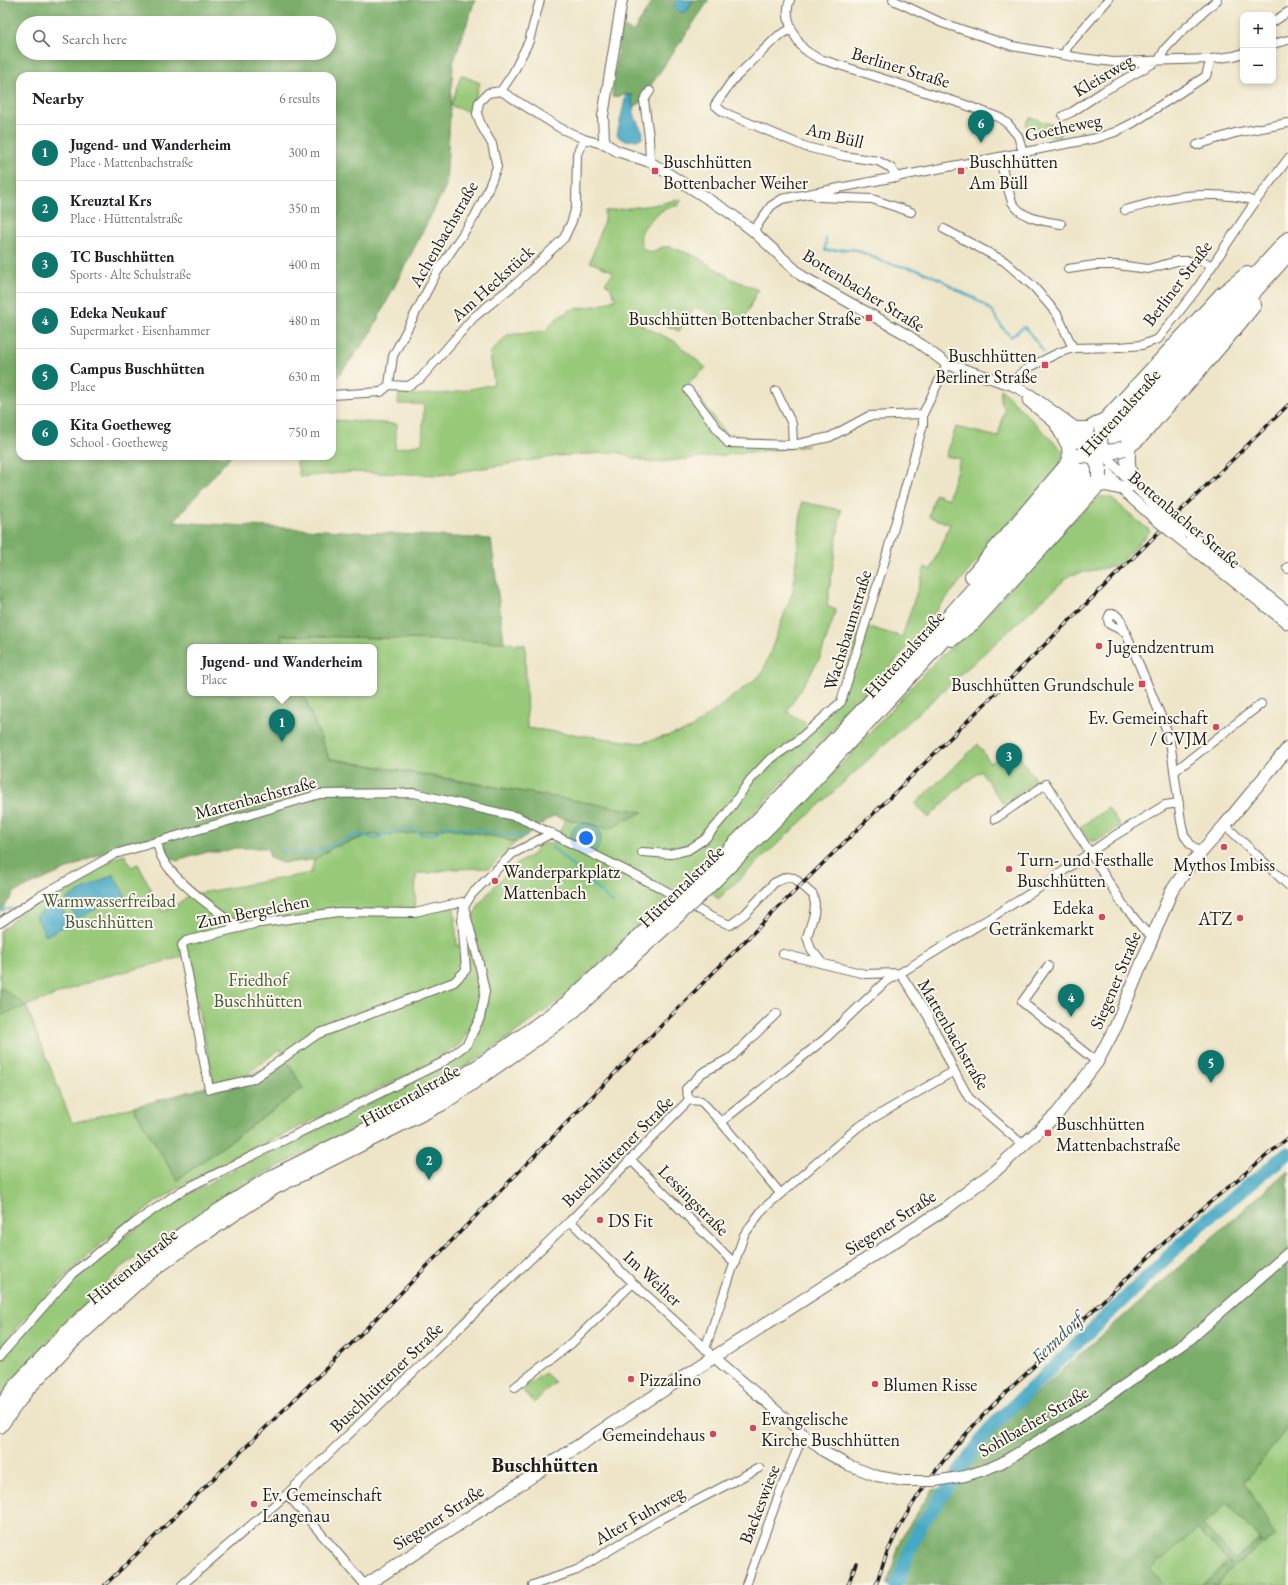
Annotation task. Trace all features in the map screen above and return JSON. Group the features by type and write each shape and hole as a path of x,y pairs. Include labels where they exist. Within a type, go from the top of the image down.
{"highway":[{"path":"923,654 973,623 1095,457 1104,424 1222,294 1285,250"},
{"path":"923,654 953,598 1095,457 1127,447 1151,424 1230,334 1267,287 1285,250"},
{"name":"Hüttentalstraße","path":"0,1426 27,1389 75,1338 143,1277 190,1243 275,1187 443,1103 531,1042 698,890 799,796 923,654 1090,457 1285,250"},
{"path":"1104,424 1089,429 1095,457 1106,484 1126,486 1128,470 1126,458 1127,447"},
{"path":"1058,426 1069,446 1095,457"},
{"name":"Hüttentalstraße","path":"0,1408 19,1382 68,1331 136,1269 184,1234 270,1178 438,1094 569,1008"}],"main road":[{"name":"Siegener Straße","path":"366,1585 714,1357 945,1209 995,1171 1023,1146 1057,1114 1097,1062 1116,1026 1171,892 1189,866 1225,825 1288,748"}],"street":[{"path":"501,90 513,73 529,40 540,0"},
{"path":"607,143 603,116 622,0"},
{"name":"Berliner Straße","path":"790,0 788,17 791,30 803,48 820,59 963,104 1000,118 1008,124 1018,136 1023,152"},
{"path":"893,0 942,23 1012,46 1064,55 1113,62 1211,59 1240,54"},
{"path":"1064,55 1068,46 1108,0"},
{"path":"1159,60 1165,49 1179,34 1217,0"},
{"path":"1276,20 1288,12"},
{"name":"Am Büll","path":"791,30 778,36 737,76 715,105 724,112 806,147 844,156 878,161 891,168 897,178"},
{"path":"1276,43 1288,40"},
{"name":"Goetheweg","path":"897,178 1023,152 1073,144 1115,132 1133,123 1206,76 1211,59"},
{"name":"Kleistweg","path":"1063,116 1159,60"},
{"name":"Bottenbacher Straße","path":"501,90 560,128 584,139 607,143 617,151 650,162 730,213 753,231 802,276 909,336 947,364 1012,385 1035,398 1095,457 1157,514 1288,624"},
{"name":"Achenbachstraße","path":"389,385 393,356 437,272 475,216 497,167 492,144 482,127 477,114 479,102 488,93 501,90"},
{"path":"650,91 644,100 649,136 650,162"},
{"path":"1197,145 1235,133 1288,123"},
{"name":"Am Heckstück","path":"336,395 381,392 389,385 408,386 420,379 474,318 518,282 564,238 572,221 576,206 577,154 584,139"},
{"path":"999,158 1015,208 1029,218 1062,224"},
{"name":"Berliner Straße","path":"1012,385 1020,374 1030,367 1058,353 1073,348 1127,347 1142,345 1158,339 1196,290 1255,202 1288,159"},
{"path":"753,231 771,206 782,199 897,178"},
{"path":"812,194 819,198 872,199 911,212"},
{"path":"1125,210 1174,198 1216,195 1248,198 1255,202"},
{"path":"944,229 1004,262 1034,287 1057,314 1073,348"},
{"path":"1068,269 1095,265 1118,265 1148,269 1177,261 1203,261 1212,266"},
{"name":"Wachsbaumstraße","path":"642,852 670,854 688,850 705,839 727,813 750,780 770,760 797,741 842,702 923,425 923,414 947,364"},
{"name":"Bottenbacher Straße","path":"1012,385 1095,457"},
{"path":"688,390 728,442 793,445 830,437 869,416 923,414"},
{"path":"776,391 792,424 793,445"},
{"name":"Bottenbacher Straße","path":"1184,536 1288,612"},
{"path":"1125,632 1168,733 1184,835 1191,845 1200,853"},
{"path":"1174,771 1261,704"},
{"path":"995,819 1046,784 1124,906 1144,930 1153,936"},
{"name":"Mattenbachstraße","path":"0,923 38,897 115,854 320,794 414,793 518,817 659,887 711,917 730,925 745,914 774,883 786,877 794,878 813,896 815,904 814,914 807,937 811,949 823,964"},
{"path":"721,1122 826,1038 884,983 1039,888 1110,839 1165,805 1178,803"},
{"path":"1225,825 1288,885"},
{"path":"0,1356 72,1274 136,1222 181,1191 443,1062 467,1044 480,1018 485,991 464,908 472,894 512,854 552,833"},
{"path":"157,841 161,856 173,873 240,928"},
{"name":"Zum Bergelchen","path":"462,902 464,908 462,918 466,970 454,982 318,1034 253,1079 209,1089 182,945 186,940 254,924 338,912 414,913 462,902"},
{"name":"Mattenbachstraße","path":"783,954 865,974 900,973 928,1016 954,1071 969,1098 1023,1146"},
{"path":"1048,966 1022,1002 1097,1062"},
{"path":"689,1100 686,1090 702,1073 732,1057 777,1013"},
{"path":"705,1349 744,1235 763,1209 858,1127 954,1071"},
{"name":"Buschhüttener Straße","path":"182,1585 287,1494 570,1221 689,1100 701,1101 721,1122 780,1193"},
{"name":"Lessingstraße","path":"630,1159 735,1264"},
{"name":"Im Weiher","path":"570,1221 714,1357"},
{"name":"Sohlbacher Straße","path":"714,1357 804,1435 823,1450 848,1465 877,1476 904,1481 935,1481 965,1476 1001,1463 1078,1417 1188,1341 1288,1253"},
{"path":"516,1387 572,1343 633,1282"},
{"name":"Backeswiese","path":"746,1585 780,1492 804,1435"},
{"name":"Alter Fuhrweg","path":"532,1585 576,1570 661,1519 758,1468"},
{"path":"287,1494 366,1585"}],"green space":[{"path":"0,0 475,0 453,64 446,186 369,336 336,379 336,72 16,72 16,460 227,460 173,522 491,539 504,642 281,635 284,644 187,644 187,696 304,696 329,759 643,812 609,829 553,816 515,843 502,838 449,828 405,834 369,835 332,848 314,860 282,863 270,858 268,848 235,848 222,852 207,852 177,861 163,854 161,836 114,848 15,892 0,913"},
{"path":"653,0 678,0 674,5 687,11 693,0 709,0 649,88 644,100 632,109 632,95 612,97 621,25 633,32"},
{"path":"461,75 480,83 470,112 451,106"},
{"path":"1030,118 1062,126 1060,138 1038,134 1038,130 1029,128 1026,125"},
{"path":"682,199 678,206 667,208 656,215 641,233 641,246 649,253 663,247 671,247 697,257 732,279 758,290 740,327 695,307 679,331 644,316 641,325 674,341 706,368 688,383 726,434 808,446 650,463 617,452 558,456 440,475 353,472 300,477 296,460 336,460 336,420 397,424 395,449 422,444 424,404 398,404 399,392 408,388 413,395 452,393 494,384 490,353 507,335 545,331 556,319 570,310 600,305 616,299 610,287 605,283 614,272 590,262 604,221 605,211 653,205"},
{"path":"1001,389 1064,452 1059,466 975,563 899,657 723,845 657,910 566,995 493,1049 411,1100 249,1181 122,1267 38,1350 0,1398 0,1360 44,1309 106,1250 161,1211 223,1175 442,1068 467,1051 480,1031 489,996 483,965 471,926 472,918 480,903 496,884 517,864 535,853 538,845 555,843 566,818 609,829 642,812 329,758 304,696 377,696 377,644 284,644 281,635 504,642 525,645 527,728 641,743 689,730 762,674 793,591 802,502 841,510 827,606 836,610 820,658 787,711 808,725 833,708 862,625 902,637 925,567 931,570 950,524 929,517 935,494 948,499 960,459 946,456 956,427 998,437 1005,408 1000,402"},
{"path":"1100,496 1111,498 1150,531 1119,565 1070,575 718,899 712,893 831,776 926,671 995,605 1068,525"},
{"path":"978,744 990,763 1014,748 1036,781 1003,804 981,771 957,789 929,818 915,804"},
{"path":"1108,808 1120,826 1100,839 1092,841 1089,840 1080,827"},
{"path":"449,828 502,838 515,843 490,868 451,869 429,873 416,873 415,909 358,911 345,914 454,907 457,946 469,944 481,999 474,1022 460,1044 436,1061 202,1174 156,1202 89,1253 17,1327 0,1349 0,931 27,908 115,858 125,855 131,867 138,864 163,912 178,904 189,895 311,873 314,860 332,848 369,835 405,834","holes":["187,954 214,1085 243,1077 280,1049 303,1088 177,1180 133,1107 72,1123 26,1006 100,978 178,958"]},
{"path":"0,986 26,1006 0,1016"},
{"path":"287,1061 303,1088 177,1180 133,1107 243,1077"},
{"path":"1288,1170 1288,1427 1245,1482 1276,1537 1263,1544 1228,1503 1203,1525 1235,1559 1259,1541 1261,1545 1234,1567 1198,1529 1150,1569 1164,1585 887,1585 901,1538 932,1490 952,1486 994,1431"},
{"path":"545,1373 555,1382 534,1403 521,1389"},
{"path":"1288,1427 1288,1585 1214,1585 1232,1568 1228,1562 1202,1585 1164,1585 1149,1569 1198,1529 1234,1567 1261,1545 1259,1541 1235,1559 1203,1525 1228,1503 1263,1544 1275,1537 1245,1482"},
{"path":"1228,1562 1232,1568 1214,1585 1202,1585"}],"water":[{"path":"678,0 693,0 687,11 681,13 673,5"},
{"path":"626,95 632,95 634,115 643,132 642,138 629,141 619,138 617,135"},
{"path":"113,874 128,901 117,907 112,901 77,919 66,899"},
{"path":"59,903 70,923 46,936 35,916"}],"waterway":[{"path":"826,238 825,251 848,249 857,250 883,262 919,270 942,280 955,289 976,299 992,311 1002,327 1011,337 1025,327 1044,352"},
{"path":"279,852 317,851 360,834 375,839 390,832 413,829 422,835 434,834 444,826 526,837"},
{"path":"552,847 613,903"},
{"path":"0,911 14,909"},
{"name":"Ferndorf","path":"896,1585 918,1530 989,1429 1207,1219 1288,1153"}],"railway":[{"path":"105,1585 353,1342 696,990 801,885 1288,405"},
{"path":"876,1585 885,1559 909,1510 924,1486 977,1422 996,1402 1185,1223 1288,1138"},
{"path":"848,1585 856,1563"}],"place":[{"name":"Kita Goetheweg","path":"981,143"},
{"name":"Buschhütten Bottenbacher Weiher","path":"655,171"},
{"name":"Buschhütten Am Büll","path":"961,171"},
{"name":"Buschhütten Bottenbacher Straße","path":"869,318"},
{"name":"Buschhütten Berliner Straße","path":"1045,365"},
{"name":"Jugendzentrum","path":"1099,646"},
{"name":"Buschhütten Grundschule","path":"1142,684"},
{"name":"Ev. Gemeinschaft / CVJM","path":"1216,727"},
{"name":"Jugend- und Wanderheim","path":"282,742"},
{"name":"TC Buschhütten","path":"1009,776"},
{"name":"Mythos Imbiss","path":"1224,847"},
{"name":"Turn- und Festhalle Buschhütten","path":"1009,869"},
{"name":"Wanderparkplatz Mattenbach","path":"495,881"},
{"name":"Edeka Getränkemarkt","path":"1102,917"},
{"name":"ATZ","path":"1240,918"},
{"name":"Edeka Neukauf","path":"1071,1017"},
{"name":"Campus Buschhütten","path":"1211,1083"},
{"name":"Buschhütten Mattenbachstraße","path":"1048,1133"},
{"name":"Kreuztal Krs","path":"429,1180"},
{"name":"DS Fit","path":"600,1220"},
{"name":"Pizzalino","path":"631,1379"},
{"name":"Blumen Risse","path":"875,1384"},
{"name":"Evangelische Kirche Buschhütten","path":"753,1428"},
{"name":"Gemeindehaus","path":"713,1434"},
{"name":"Ev. Gemeinschaft Langenau","path":"254,1504"}],"district":[{"name":"Buschhütten","path":"545,1465"}],"park label":[{"name":"Warmwasserfreibad Buschhütten","path":"109,910"},
{"name":"Friedhof Buschhütten","path":"258,989"}]}
